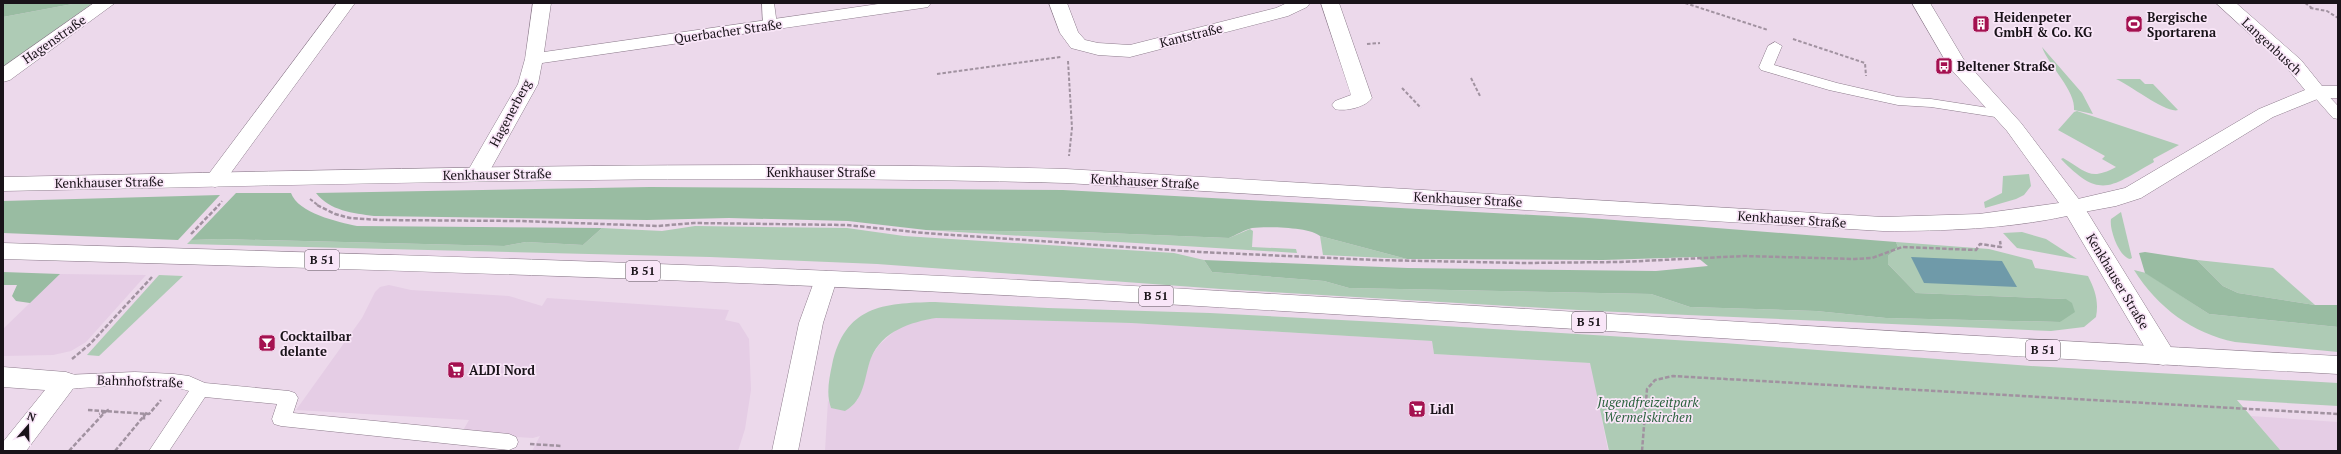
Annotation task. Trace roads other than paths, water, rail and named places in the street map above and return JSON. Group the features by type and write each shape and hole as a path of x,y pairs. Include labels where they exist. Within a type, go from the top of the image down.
{"street":[{"name":"Hagenstraße","path":"3,76 106,3"},
{"path":"215,180 346,3"},
{"name":"Hagenerberg","path":"478,174 528,84 534,59 542,3"},
{"name":"Querbacher Straße","path":"534,59 922,3"},
{"name":"Kantstraße","path":"1058,3 1074,50 1098,49 1130,51 1282,12 1301,3"},
{"path":"1330,3 1362,98 1342,105"},
{"name":"Kenkhauser Straße","path":"1920,3 1956,62 2029,147 2072,207 2163,356"},
{"name":"Langenbusch","path":"2225,3 2294,64 2317,92"},
{"path":"2072,207 2116,199 2133,192 2249,122 2317,92 2338,92"},
{"name":"Kenkhauser Straße","path":"3,184 660,171 962,173 1066,176 1883,224 1988,220 2034,216 2072,207"},
{"name":"B 51","path":"3,251 155,266 186,248 460,264 1057,290 1256,303 2338,365"},
{"path":"784,451 811,323 826,279"},
{"path":"11,451 65,370"},
{"name":"Bahnhofstraße","path":"3,377 65,370"}],"lane":[{"path":"768,3 770,25"},
{"path":"1775,46 1766,67 1834,87 1898,101 1931,103 2002,114"},
{"path":"2317,92 2338,115"},
{"name":"Bahnhofstraße","path":"65,370 96,379 174,381 190,383 198,387 200,390 159,451"},
{"path":"200,390 289,398 281,419 417,434 509,442"}],"water":[{"path":"1911,257 2002,261 2017,287 1924,283"}],"place":[{"name":"Heidenpeter GmbH & Co. KG","path":"1981,24"},
{"name":"Bergische Sportarena","path":"2134,24"},
{"name":"Beltener Straße","path":"1944,66"},
{"name":"Cocktailbar delante","path":"267,343"},
{"name":"ALDI Nord","path":"456,370"},
{"name":"Lidl","path":"1417,409"}],"park label":[{"name":"Jugendfreizeitpark Wermelskirchen","path":"1648,410"}]}
